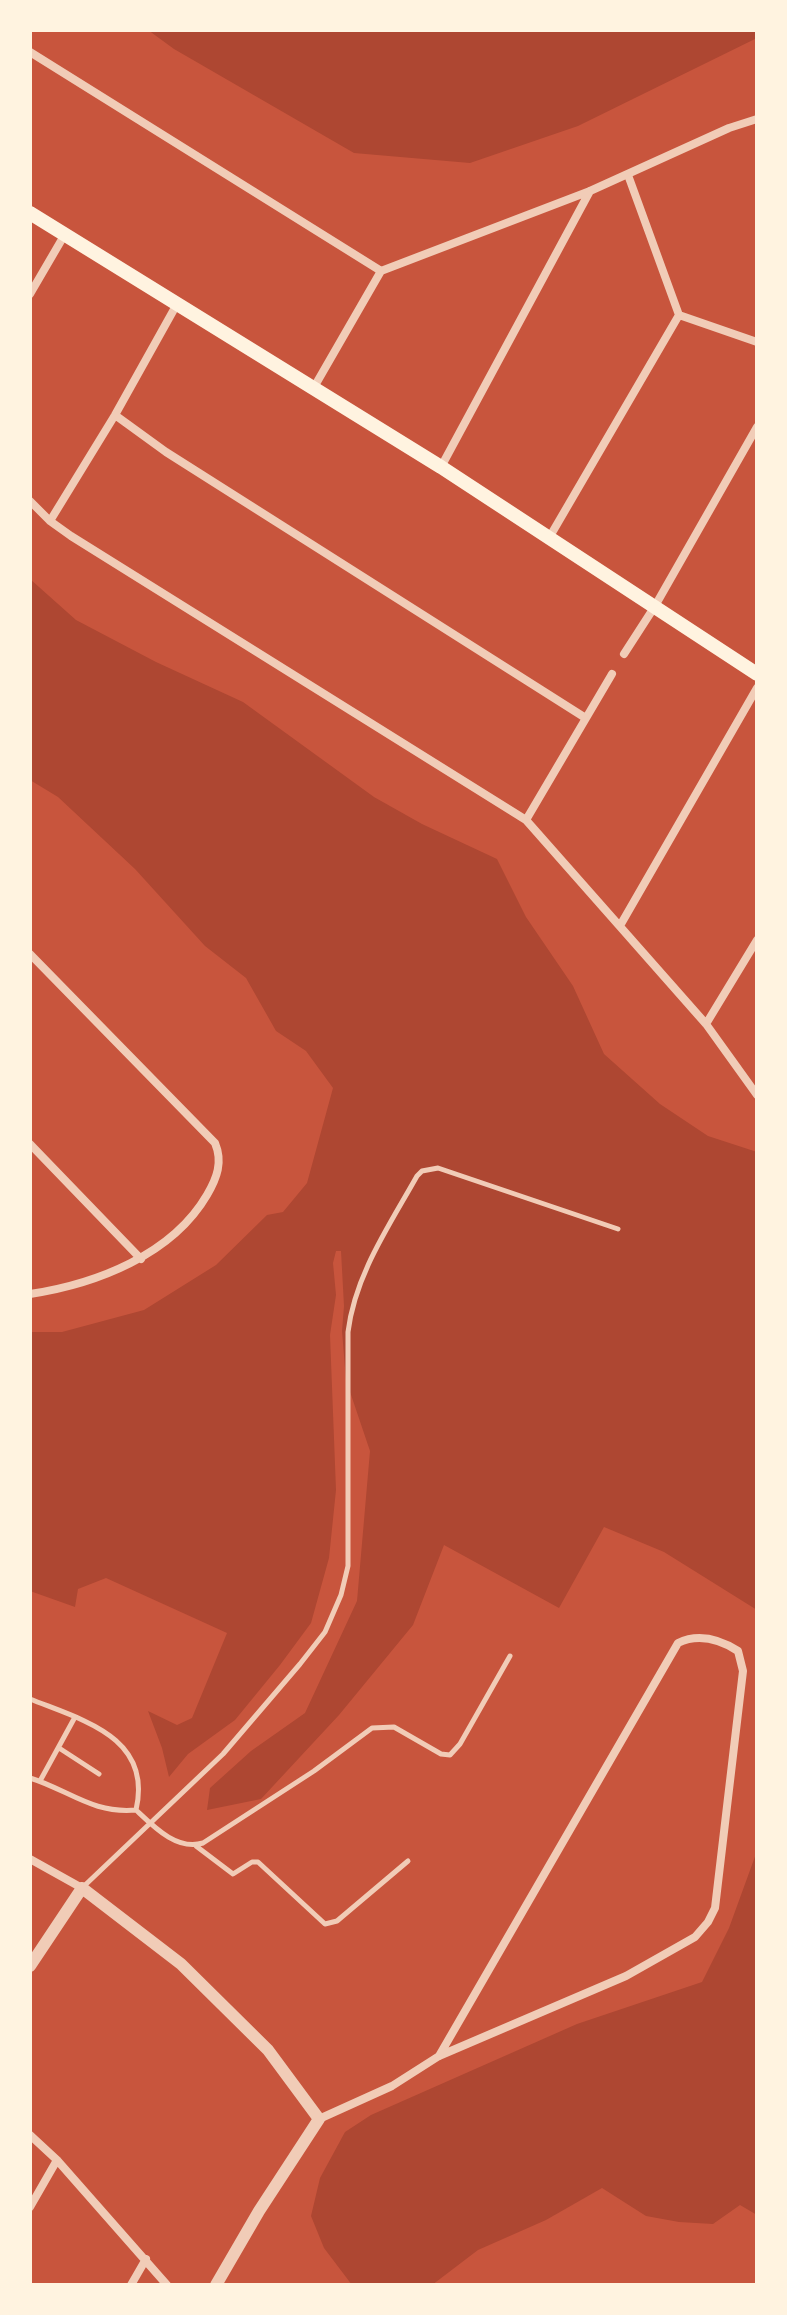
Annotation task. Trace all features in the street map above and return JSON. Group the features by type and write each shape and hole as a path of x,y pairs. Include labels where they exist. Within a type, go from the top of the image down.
{"main road":[{"path":"30,213 441,467 757,674"}],"street":[{"path":"30,52 381,271"},
{"path":"312,390 381,271 590,191 729,128 757,119"},
{"path":"628,175 679,315"},
{"path":"441,467 590,191"},
{"path":"30,294 65,234"},
{"path":"50,521 115,415 177,304"},
{"path":"679,315 757,342"},
{"path":"549,538 679,315"},
{"path":"115,415 166,452 584,717"},
{"path":"624,654 655,606 757,427"},
{"path":"30,501 50,521 526,820 621,924 706,1024 757,1095"},
{"path":"526,820 612,674"},
{"path":"621,924 757,688"},
{"path":"706,1024 757,940"},
{"path":"30,954 215,1143 220,1160 215,1182 204,1200 188,1222 166,1243 141,1259 61,1289 30,1294"},
{"path":"30,1144 141,1259"},
{"path":"216,2285 259,2211 319,2119 392,2086 439,2056 626,1976 695,1937 708,1922 715,1908 740,1703 743,1671 738,1651 698,1636 678,1643 439,2056"},
{"path":"30,1859 82,1888 181,1964 268,2050 319,2119"},
{"path":"30,1966 82,1888"},
{"path":"30,2135 57,2160 167,2285"},
{"path":"30,2207 57,2160"},
{"path":"131,2285 146,2259"}],"lane":[{"path":"82,1888 223,1754 325,1632 341,1595 348,1566 348,1332 351,1310 373,1255 417,1176 422,1171 438,1168 618,1229"},
{"path":"196,1846 314,1771 372,1728 385,1725 394,1727 441,1754 450,1755 460,1744 510,1656"},
{"path":"30,1699 75,1717 125,1746 136,1769 136,1810"},
{"path":"40,1781 75,1717"},
{"path":"59,1748 99,1774"},
{"path":"30,1778 109,1811 136,1810 179,1843 196,1846 233,1874 252,1862 258,1862 325,1924 337,1921 408,1861"}],"shaded area":[{"path":"148,30 757,30 757,38 578,126 470,163 354,153 174,49"},
{"path":"30,579 76,620 156,662 243,702 374,797 422,824 497,859 526,917 573,986 604,1054 660,1104 708,1136 757,1152 757,1610 664,1552 604,1527 559,1608 444,1545 413,1625 339,1715 261,1799 207,1810 210,1788 251,1751 305,1713 357,1601 370,1451 346,1380 341,1251 336,1251 333,1263 336,1295 330,1335 336,1490 329,1558 311,1623 235,1720 188,1754 169,1777 148,1711 177,1725 192,1718 227,1633 106,1578 78,1589 75,1607 30,1591 30,1332 62,1332 144,1310 216,1265 267,1215 283,1212 307,1183 333,1088 306,1051 276,1031 246,978 205,946 135,869 58,797 30,780"},
{"path":"757,1851 757,2215 740,2205 713,2224 679,2222 646,2216 602,2188 546,2220 478,2250 432,2285 352,2285 324,2248 311,2216 320,2178 345,2132 371,2115 577,2024 702,1982 729,1928"}]}
